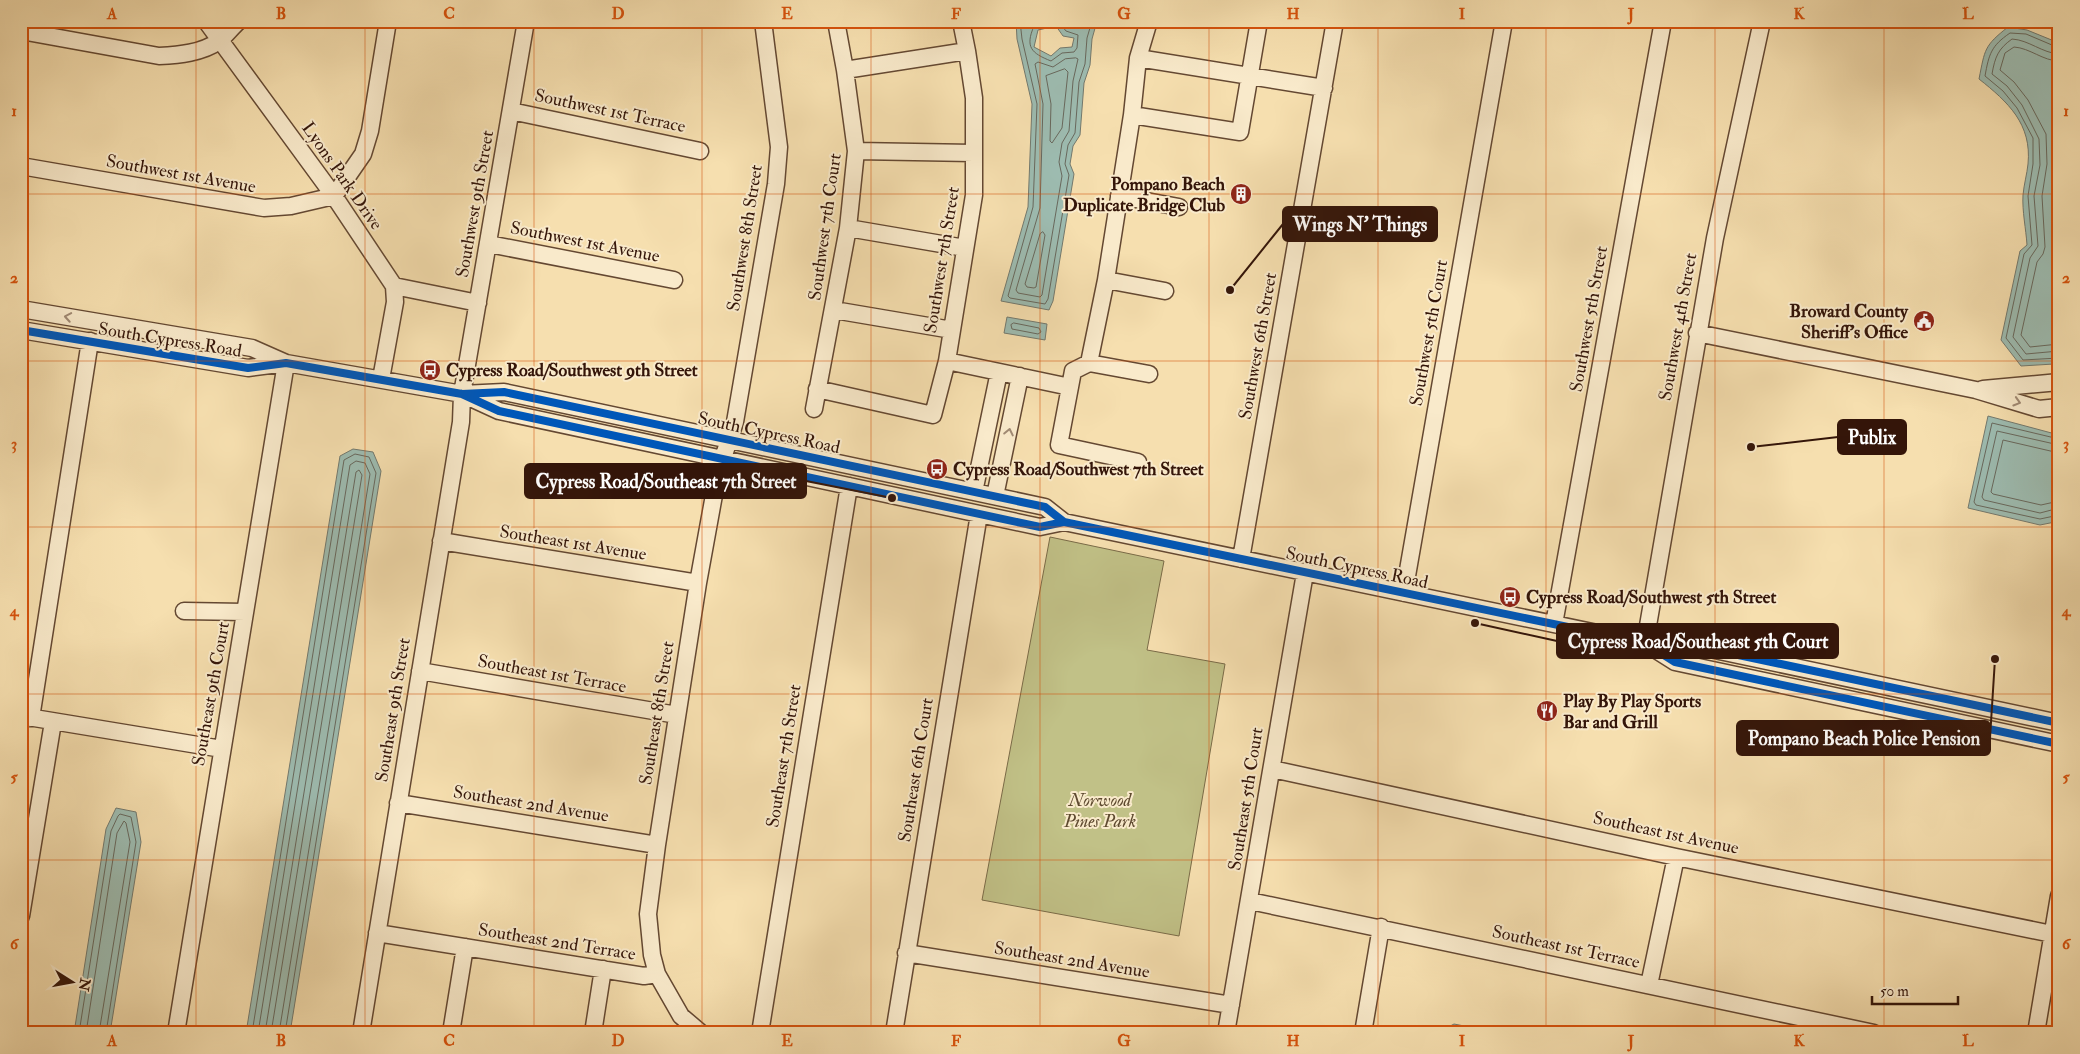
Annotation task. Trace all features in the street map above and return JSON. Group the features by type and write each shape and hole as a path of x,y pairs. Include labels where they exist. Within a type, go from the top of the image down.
{"street":[{"name":"Lyons Park Drive","path":"206,21 334,196 394,286"},
{"path":"21,32 159,56 178,55 200,50 219,41 238,21"},
{"path":"334,196 363,154 368,138 388,21"},
{"name":"Southwest 9th Street","path":"462,394 526,21"},
{"name":"Southwest 8th Street","path":"723,458 735,422 776,184 779,146 764,21"},
{"name":"Southwest 7th Court","path":"814,409 848,228 856,151 836,21"},
{"name":"Southwest 7th Street","path":"817,389 933,415 947,361 974,195 974,98 968,51 961,21"},
{"path":"1090,363 1106,280 1132,115 1138,58 1149,21"},
{"path":"1132,115 1240,132 1259,21"},
{"name":"Southwest 6th Street","path":"1241,559 1335,21"},
{"name":"Southwest 5th Court","path":"1404,593 1504,21"},
{"name":"Southwest 5th Street","path":"1554,624 1663,21"},
{"name":"Southwest 4th Street","path":"1645,643 1697,333 1722,202 1762,21"},
{"path":"845,70 968,51"},
{"path":"1138,58 1324,88"},
{"name":"Southwest 1st Terrace","path":"511,111 700,151"},
{"path":"856,151 974,153"},
{"name":"Southwest 1st Avenue","path":"21,166 264,208 291,206 334,196"},
{"path":"1119,196 1179,207"},
{"path":"848,228 965,248"},
{"name":"Southwest 1st Avenue","path":"489,244 674,280"},
{"path":"1106,280 1164,291"},
{"path":"381,379 395,302 394,286 478,303"},
{"name":"South Cypress Road","path":"21,310 252,348 286,363 462,394 504,392 1045,507 1064,522"},
{"path":"834,310 952,330"},
{"name":"South Cypress Road","path":"21,330 248,368 286,363"},
{"path":"1697,333 1976,390 2039,409 2059,407"},
{"path":"90,342 26,717 222,749"},
{"path":"947,361 1070,387"},
{"name":"Southeast 9th Court","path":"176,1033 286,363"},
{"path":"1138,462 1059,445 1073,371 1090,363 1149,374"},
{"path":"974,492 999,372"},
{"path":"995,496 1020,376"},
{"path":"1976,390 2059,382"},
{"name":"South Cypress Road","path":"462,394 500,411 1040,527 1064,522 1645,643 1677,642 2059,723"},
{"name":"Southeast 9th Street","path":"361,1033 461,422 462,394"},
{"name":"Southeast 8th Street","path":"656,974 648,914 657,844 698,584 718,473 723,458"},
{"name":"Southeast 7th Street","path":"760,1033 849,486"},
{"name":"Southeast 6th Court","path":"894,1033 979,514"},
{"name":"Southeast 1st Avenue","path":"441,541 698,584"},
{"name":"Southeast 5th Court","path":"1226,1033 1305,573"},
{"path":"184,611 245,612"},
{"name":"South Cypress Road","path":"1645,643 1675,662 2059,744"},
{"name":"Southeast 1st Terrace","path":"420,672 677,715"},
{"path":"21,916 53,722"},
{"name":"Southeast 1st Avenue","path":"1272,769 1676,857 2052,934"},
{"name":"Southeast 2nd Avenue","path":"398,802 657,844"},
{"path":"1648,985 1676,857"},
{"name":"Southeast 1st Terrace","path":"1250,900 1648,985 1837,1029 1874,1033"},
{"path":"2036,1033 2058,907"},
{"path":"1363,1033 1381,927"},
{"name":"Southeast 2nd Terrace","path":"378,933 644,976 656,974 681,1016 701,1033"},
{"path":"451,1033 465,947"},
{"name":"Southeast 2nd Avenue","path":"906,953 1231,1006"},
{"path":"593,1033 603,969"}],"green space":[{"name":"Norwood Pines Park","path":"1050,537 1164,561 1147,650 1225,664 1179,936 982,900"}],"water":[{"path":"1016,21 1097,21 1092,39 1090,65 1084,83 1080,135 1073,146 1070,164 1074,174 1053,301 1049,310 1001,301 1028,207 1032,104 1017,39","holes":["1056,26 1063,36 1074,38 1072,47 1060,48 1051,56 1034,47 1038,30"]},
{"path":"2008,27 2027,30 2059,43 2059,361 2054,364 2021,366 2001,340 2020,251 2027,245 2023,191 2028,164 2028,150 2026,137 2016,115 1999,96 1979,79 1984,54 1994,39"},
{"path":"1007,317 1047,324 1045,340 1004,333"},
{"path":"1988,416 2059,435 2059,517 2055,522 2040,525 1968,508"},
{"path":"353,449 373,452 381,471 290,1033 246,1033 340,456"},
{"path":"116,808 136,812 141,842 110,1033 74,1033 106,829"},
{"path":"1454,1024 1500,1033 1437,1033"}],"cycle path":[{"path":"21,330 248,368 286,363 462,394 504,392 1045,507 1064,522"},
{"path":"462,394 499,411 1040,527 1064,522 1645,643 1677,642 2059,723"},
{"path":"1645,643 1675,662 2059,744"}],"place":[{"name":"Pompano Beach Duplicate Bridge Club","path":"1241,194"},
{"name":"Wings N' Things","path":"1230,290"},
{"name":"Broward County Sheriff's Office","path":"1924,321"},
{"name":"Cypress Road/Southwest 9th Street","path":"430,370"},
{"name":"Publix","path":"1751,447"},
{"name":"Cypress Road/Southwest 7th Street","path":"937,469"},
{"name":"Cypress Road/Southeast 7th Street","path":"892,498"},
{"name":"Cypress Road/Southwest 5th Street","path":"1510,597"},
{"name":"Cypress Road/Southeast 5th Court","path":"1475,623"},
{"name":"Pompano Beach Police Pension","path":"1995,659"},
{"name":"Play By Play Sports Bar and Grill","path":"1547,711"}]}
